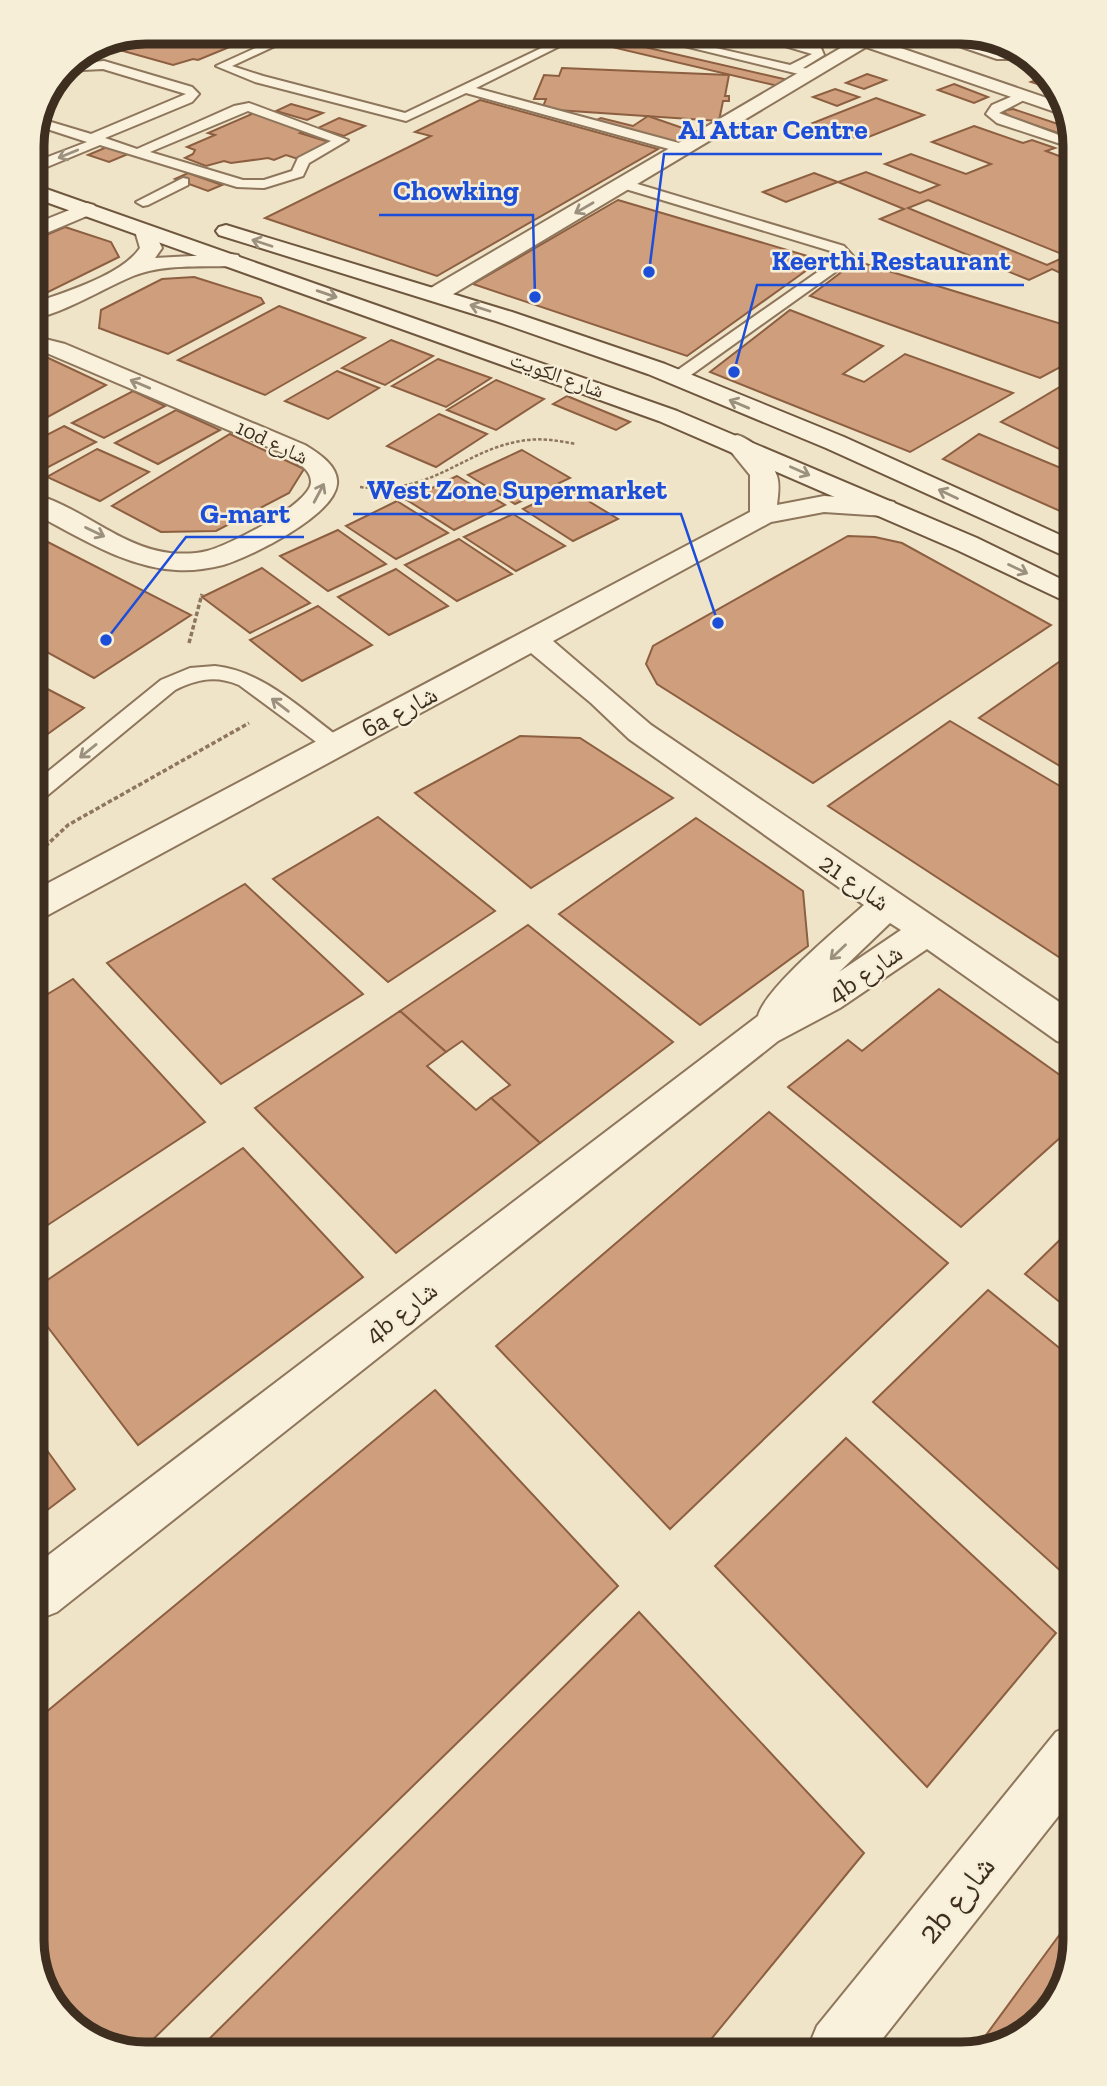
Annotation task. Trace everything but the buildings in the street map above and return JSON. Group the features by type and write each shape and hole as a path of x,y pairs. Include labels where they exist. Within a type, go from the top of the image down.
{"street":[{"path":"437,294 685,149 802,70 835,44"},
{"path":"876,44 1055,107"},
{"path":"44,168 64,175"},
{"name":"شارع الكويت","path":"44,194 500,355 737,443 1063,591"},
{"path":"136,200 170,211"},
{"path":"44,228 87,209"},
{"name":"شارع الكويت","path":"204,223 310,258 437,294 678,377 926,484 1063,547"},
{"name":"10d شارع","path":"127,271 149,254 151,248 145,230"},
{"name":"10d شارع","path":"44,307 127,271 168,262 230,260"},
{"name":"10d شارع","path":"44,507 148,558 167,561 211,559 236,551 306,511 319,498 325,484 323,471 313,460 296,450 45,346 55,315 77,293"},
{"path":"500,355 489,342 492,337 508,331 597,347"},
{"path":"737,443 764,473 767,487 763,516"},
{"name":"6a شارع","path":"44,901 763,516 824,504 885,508"},
{"name":"شارع 21","path":"521,645 596,712 640,732 1063,1025"},
{"name":"4b شارع","path":"764,1030 802,985 887,904"},
{"name":"4b شارع","path":"44,1589 764,1030 839,992 926,931"},
{"name":"2b شارع","path":"842,2042 1063,1765"}],"lane":[{"path":"272,44 222,66 259,79 400,117 417,114 559,44"},
{"path":"686,44 802,70 818,55 817,50 793,44"},
{"path":"960,44 997,56 1010,56"},
{"path":"44,161 188,99 193,94 188,90 104,65 83,66"},
{"path":"467,89 685,149"},
{"path":"1022,96 996,108 992,114 1001,120 1062,140"},
{"path":"136,200 197,176 299,171 299,165 303,161 342,140 248,107 138,153"},
{"path":"46,124 138,153 197,176"},
{"path":"624,184 832,247 846,256 845,260 678,377"},
{"path":"44,787 168,685 197,673 232,674 246,680 335,746"}],"path":[{"path":"325,484 372,488 407,486 511,442 530,438 552,438 576,444"},
{"path":"180,679 211,559"},
{"path":"44,848 68,825 281,706"}],"place":[{"name":"Al Attar Centre","path":"649,272"},
{"name":"Chowking","path":"535,297"},
{"name":"Keerthi Restaurant","path":"734,372"},
{"name":"West Zone Supermarket","path":"718,623"},
{"name":"G-mart","path":"106,640"}]}
